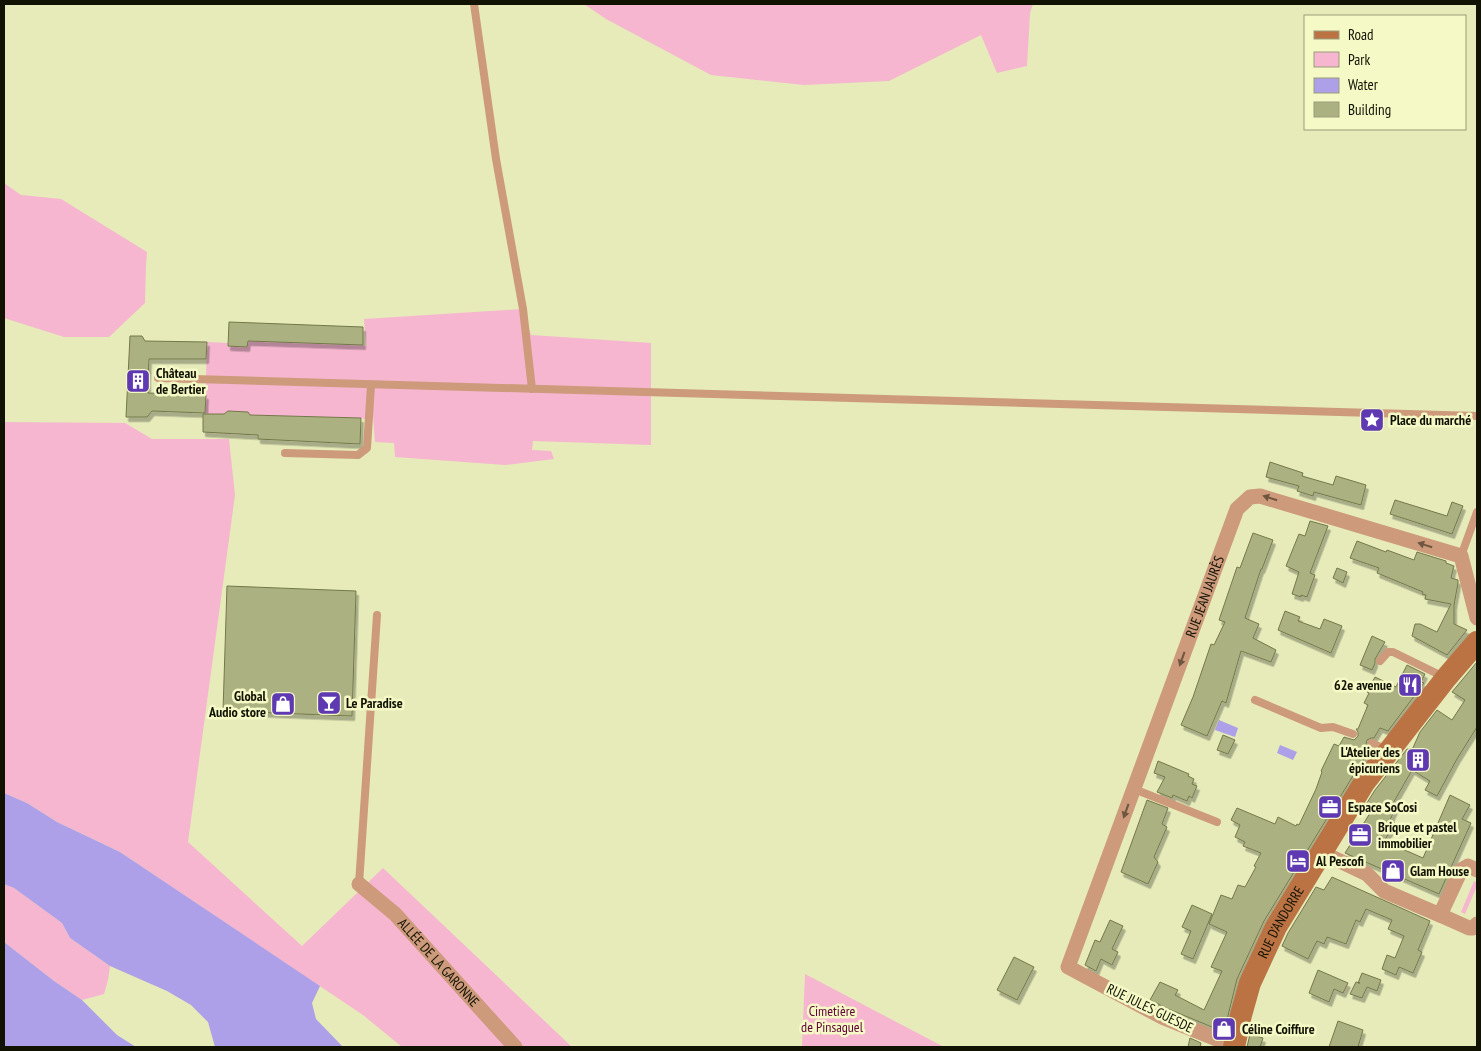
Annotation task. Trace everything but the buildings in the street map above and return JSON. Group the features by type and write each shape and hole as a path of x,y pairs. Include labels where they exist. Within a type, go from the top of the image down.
{"main road":[{"name":"RUE D'ANDORRE","path":"1234,1047 1240,1015 1250,983 1276,927 1364,783 1380,747 1446,678 1477,642"}],"street":[{"name":"RUE JEAN JAURÈS","path":"1068,967 1237,509 1250,497 1260,496 1461,556"},
{"path":"1461,556 1477,618"},
{"path":"1323,852 1367,874 1384,891 1471,928 1477,924"},
{"path":"1440,916 1461,870 1468,866 1477,870"},
{"name":"ALLÉE DE LA GARONNE","path":"358,884 394,914 515,1047"},
{"name":"RUE JULES GUESDE","path":"1068,967 1162,1017 1234,1047"}],"lane":[{"path":"474,4 496,159 523,309 532,389"},
{"path":"158,378 1477,416"},
{"path":"285,453 358,455 367,448 371,385"},
{"path":"1461,556 1477,512"},
{"path":"358,884 377,615"},
{"path":"1380,661 1388,652 1393,652 1446,678"},
{"path":"1255,700 1321,728 1333,727 1353,734"},
{"path":"1134,788 1217,822"}],"green space":[{"path":"584,4 1033,4 1030,13 1027,66 997,73 981,35 889,81 804,85 711,75 606,19"},
{"path":"4,183 21,195 61,199 147,252 145,303 109,337 64,337 4,318"},
{"path":"523,309 531,335 651,343 651,445 533,441 532,450 551,451 554,459 505,465 395,457 394,443 375,442 371,390 368,420 361,418 205,414 207,342 228,343 228,346 247,347 248,341 363,345 366,347 364,319"},
{"path":"4,422 125,423 152,439 229,439 235,495 188,842 302,946 383,868 572,1047 402,1047 363,1015 120,852 57,822 27,803 4,793"},
{"path":"1474,881 1477,883 1477,886 1465,914 1461,912"},
{"path":"4,884 14,888 62,923 70,938 110,966 104,994 82,1000 4,942"},
{"name":"Cimetière de Pinsaguel","path":"805,974 944,1047 802,1047"}],"water":[{"path":"1219,720 1238,728 1235,737 1215,730"},
{"path":"1280,745 1297,752 1293,760 1277,753"},
{"path":"4,793 27,803 57,822 120,852 320,986 312,1003 316,1019 343,1047 215,1047 208,1022 191,1005 167,991 110,966 70,938 62,923 14,888 4,884"},
{"path":"4,942 82,1000 117,1035 136,1047 4,1047"}],"place":[{"name":"Château de Bertier","path":"138,381"},
{"name":"Place du marché","path":"1372,420"},
{"name":"62e avenue","path":"1410,685"},
{"name":"Le Paradise","path":"329,703"},
{"name":"Global Audio store","path":"283,704"},
{"name":"L'Atelier des épicuriens","path":"1418,760"},
{"name":"Espace SoCosi","path":"1330,807"},
{"name":"Brique et pastel immobilier","path":"1360,835"},
{"name":"Al Pescofi","path":"1298,861"},
{"name":"Glam House","path":"1393,871"},
{"name":"Céline Coiffure","path":"1224,1029"}]}
